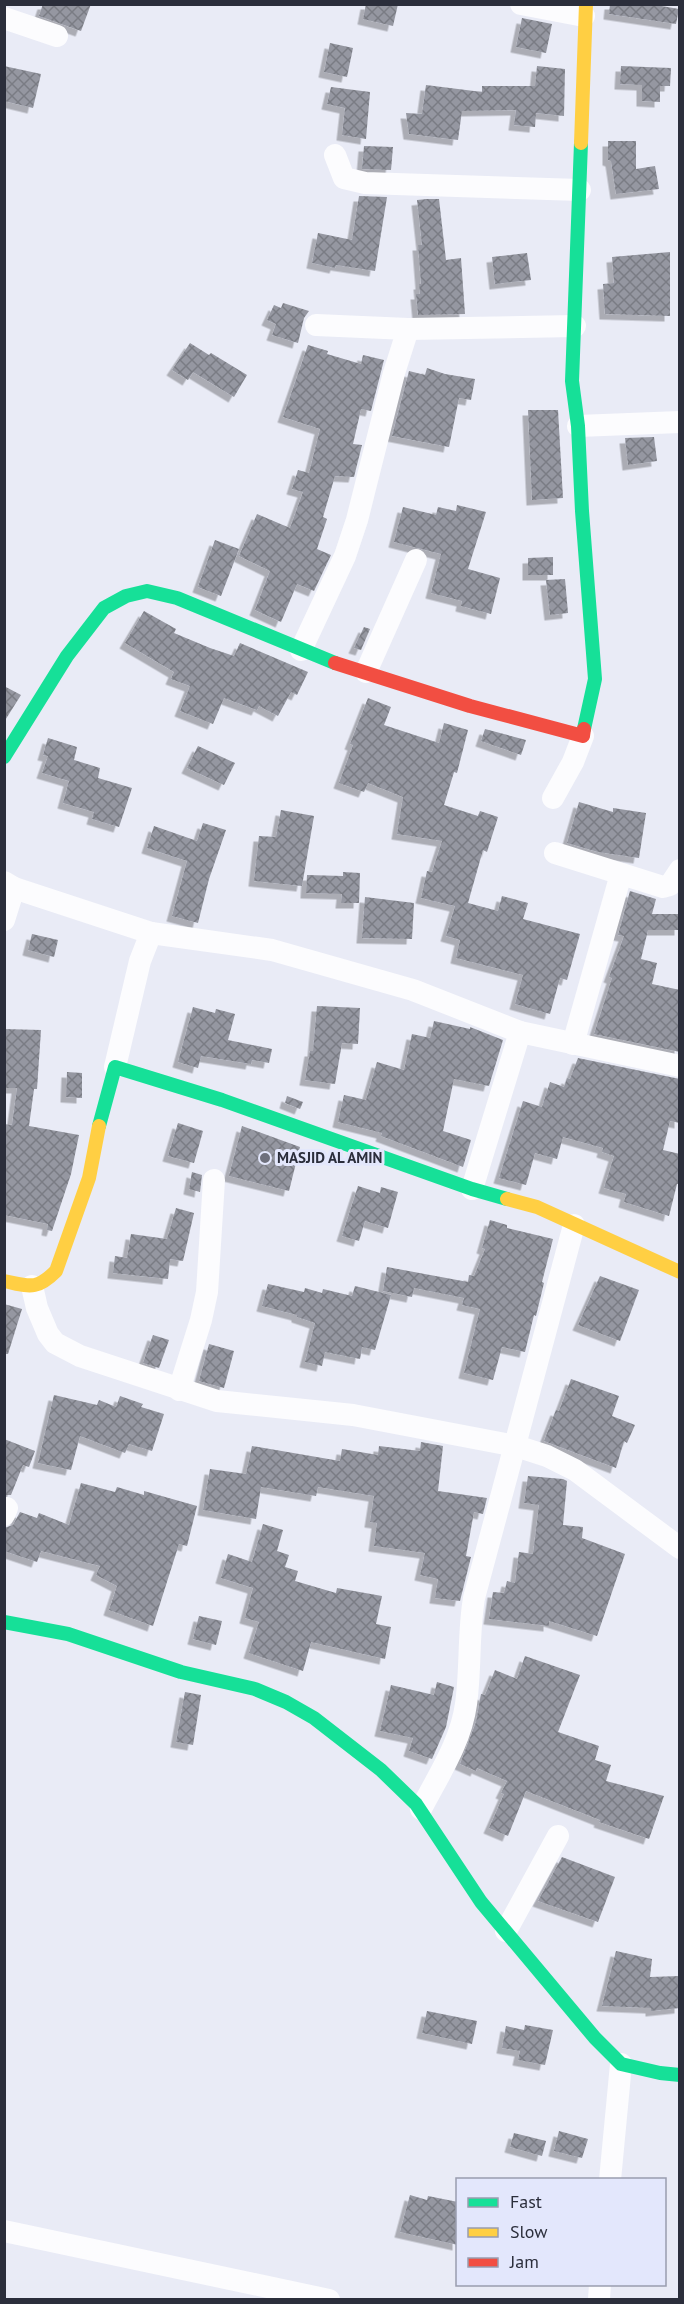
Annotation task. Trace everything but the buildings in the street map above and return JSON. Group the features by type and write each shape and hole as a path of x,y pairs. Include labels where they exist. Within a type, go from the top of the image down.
{"street":[{"path":"521,4 585,10 572,381 578,426 595,679 583,736 573,762 553,798"},
{"path":"11,14 57,36"},
{"path":"335,155 344,177 365,183 580,190"},
{"path":"316,325 408,329 575,326"},
{"path":"301,650 345,556 354,529 394,373 408,329"},
{"path":"578,426 680,422"},
{"path":"366,672 416,560"},
{"path":"4,757 67,656 104,608 126,596 147,591 177,598 301,650 366,672 470,706 583,736"},
{"path":"555,853 663,887 670,885 680,870"},
{"path":"573,1044 621,874"},
{"path":"4,920 9,885 151,933 272,950 413,990 520,1032 680,1066"},
{"path":"4,1281 32,1286 45,1282 56,1271 79,1211 140,961 151,933"},
{"path":"472,1189 520,1032"},
{"path":"115,1067 222,1100 472,1189 537,1207 680,1272"},
{"path":"179,1390 201,1320 207,1292 214,1180"},
{"path":"420,1809 457,1738 462,1723 468,1688 470,1628 474,1598 574,1225"},
{"path":"32,1286 37,1308 48,1334 56,1343 80,1356 217,1401 353,1415 516,1446 547,1456 575,1470 680,1548"},
{"path":"4,1622 22,1624 64,1635 179,1671 255,1689 307,1712 387,1775 420,1809 467,1883 595,2038 621,2064 680,2075"},
{"path":"506,1931 558,1836"},
{"path":"610,2178 621,2064"},
{"path":"4,2231 329,2300"}],"traffic: fast":[{"path":"581,143 572,381 578,426 595,679 584,729"},
{"path":"4,757 67,656 104,608 126,596 147,591 177,598 335,663"},
{"path":"99,1126 115,1067 222,1100 472,1189 507,1199"},
{"path":"4,1622 68,1634 181,1672 255,1689 286,1702 314,1718 381,1770 416,1804 481,1902 595,2038 621,2064 680,2075"}],"traffic: slow":[{"path":"581,143 586,4"},
{"path":"4,1281 32,1285 43,1282 56,1271 89,1178 99,1126"},
{"path":"507,1199 537,1207 680,1272"}],"traffic: jam":[{"path":"335,663 470,706 583,736 584,729"}],"place":[{"name":"MASJID AL AMIN","path":"265,1158"}]}
